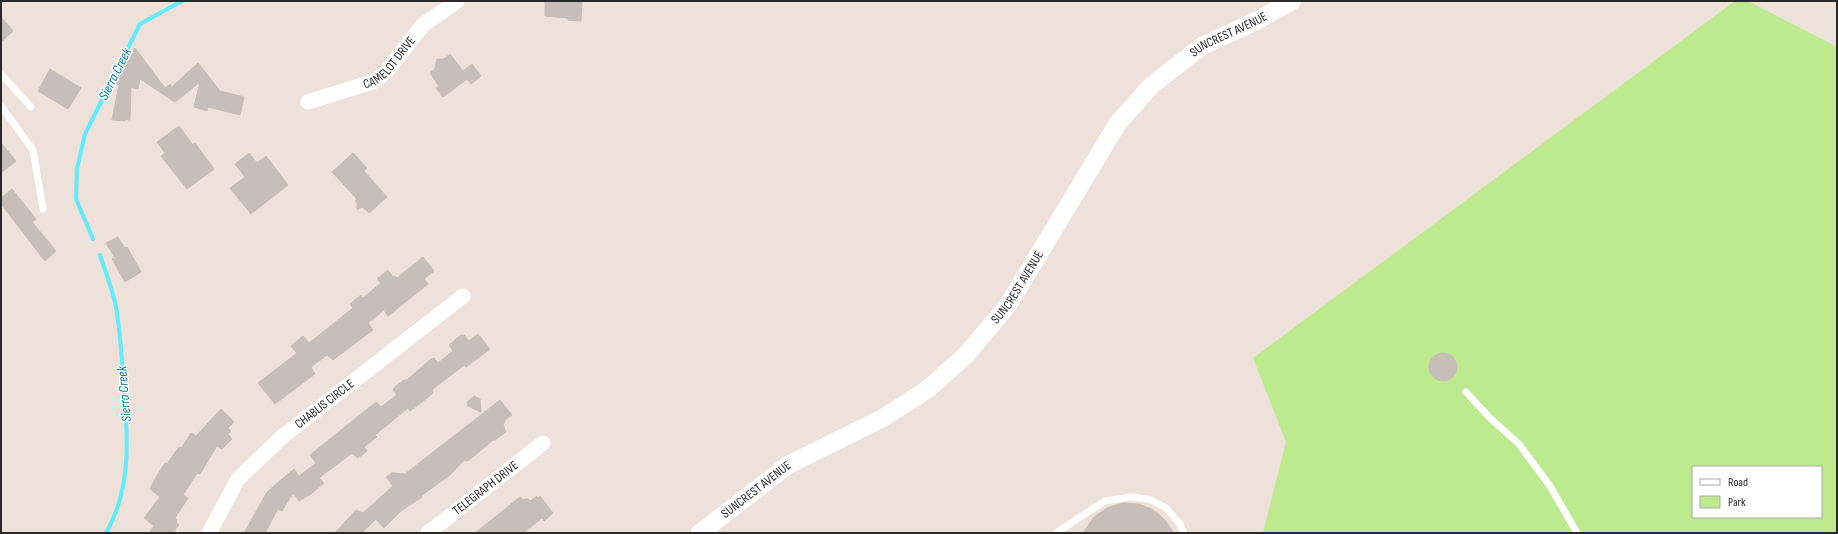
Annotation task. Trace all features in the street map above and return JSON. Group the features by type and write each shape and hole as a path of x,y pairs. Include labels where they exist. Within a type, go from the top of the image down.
{"street":[{"name":"CAMELOT DRIVE","path":"308,102 375,81 386,72 423,25 457,1"},
{"name":"SUNCREST AVENUE","path":"700,533 788,465 883,418 928,389 966,355 1008,305 1118,123 1147,90 1202,46 1258,20 1292,1"},
{"name":"CHABLIS CIRCLE","path":"209,533 238,479 282,437 463,296"},
{"name":"TELEGRAPH DRIVE","path":"428,533 543,443"}],"lane":[{"path":"1,74 31,107"},
{"path":"1,106 33,150 43,210"},
{"path":"1466,392 1490,418 1519,444 1550,486 1577,533"},
{"path":"1056,533 1105,501 1130,497 1149,499 1166,508 1180,524 1184,533"}],"green space":[{"path":"1735,1 1748,1 1837,47 1837,533 1263,533 1286,442 1253,358"}],"building":[{"path":"545,1 582,1 581,21 545,16"},
{"path":"1,17 13,31 1,42"},
{"path":"135,48 165,88 170,84 172,87 198,63 220,91 244,97 240,115 208,107 207,111 194,107 200,82 175,102 140,79 138,89 131,87 130,120 112,120 119,85 116,84 118,77 126,53 132,53"},
{"path":"450,54 463,71 472,64 481,76 471,84 467,79 443,97 436,88 439,86 430,73 435,69 437,59 444,59"},
{"path":"50,69 81,88 68,109 38,91"},
{"path":"179,126 193,145 195,143 214,169 187,189 161,156 165,153 157,142"},
{"path":"1,143 16,161 1,173"},
{"path":"249,153 257,163 266,156 288,185 251,214 230,188 245,177 235,164"},
{"path":"353,153 367,168 364,171 387,197 369,213 362,207 357,210 357,203 355,201 357,199 332,172"},
{"path":"12,189 36,219 32,222 56,251 45,261 1,204 1,198"},
{"path":"118,237 125,248 127,247 141,272 125,282 112,259 115,258 106,243"},
{"path":"423,257 434,271 424,279 428,284 388,316 384,310 368,323 373,330 333,360 327,355 311,367 315,374 275,404 258,383 297,353 291,346 303,336 309,343 353,308 350,304 361,295 363,298 381,283 377,279 388,270 393,277 395,276 397,278"},
{"path":"478,334 490,349 466,367 464,365 432,390 433,393 422,402 410,411 408,408 375,435 377,437 364,447 367,451 358,458 352,453 319,478 324,483 311,494 299,501 293,493 282,511 278,509 265,533 244,533 267,492 294,469 299,476 316,463 310,455 376,402 381,407 397,395 393,390 395,387 404,380 407,380 431,359 434,358 438,363 453,351 449,345 461,335 464,335 469,341"},
{"path":"1443,353 1453,357 1457,367 1453,377 1443,381 1433,377 1429,367 1433,357"},
{"path":"474,396 480,399 481,412 468,406 467,402"},
{"path":"500,400 512,415 505,420 503,425 506,432 493,440 468,461 464,460 450,475 401,511 384,528 376,519 362,533 335,533 356,510 363,513 393,486 386,477 392,473 405,474"},
{"path":"221,409 234,422 228,428 231,431 228,434 232,439 222,449 217,446 200,474 197,473 183,495 188,498 175,518 179,525 173,533 149,533 154,526 144,518 160,497 150,489 156,477 165,463 167,464 178,448 182,447 191,433 196,436"},
{"path":"537,496 538,498 540,496 553,513 544,521 542,518 523,533 475,533 520,497 524,500 527,498 530,501"},
{"path":"1123,503 1138,504 1152,509 1164,519 1174,533 1083,533 1094,517 1107,508"}],"waterway":[{"name":"Sierra Creek","path":"93,239 76,199 77,169 85,134 140,24 182,1"},
{"name":"Sierra Creek","path":"100,255 115,302 118,320 127,435 125,476 121,495 115,515 106,533"}]}
